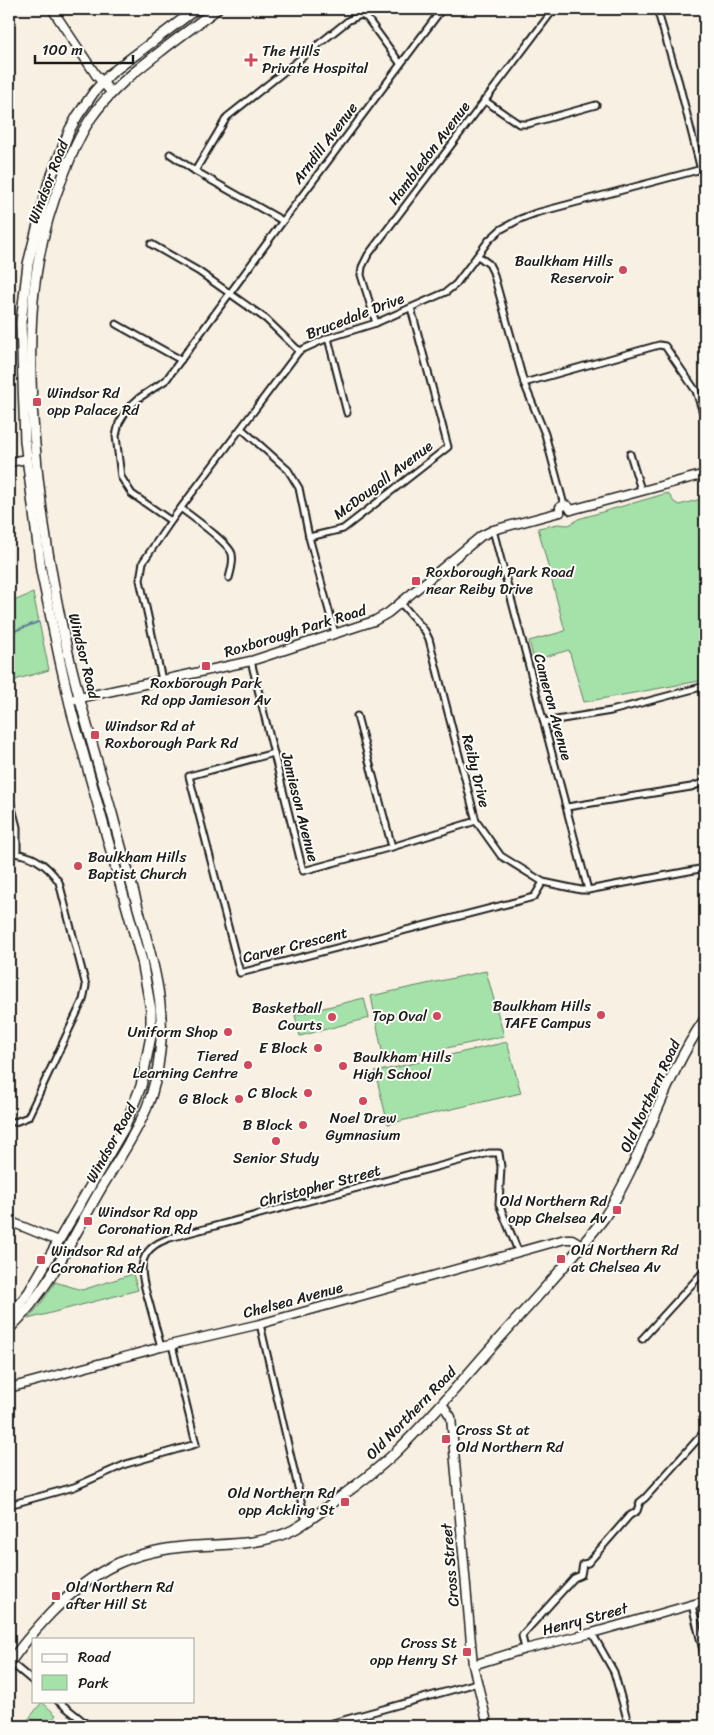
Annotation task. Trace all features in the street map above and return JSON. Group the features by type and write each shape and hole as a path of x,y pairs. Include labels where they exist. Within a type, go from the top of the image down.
{"main road":[{"name":"Windsor Road","path":"9,1318 29,1292 124,1128 141,1086 151,1036 151,1010 142,961 70,700 41,570 25,441 22,322 28,264 48,185 59,155 78,114 102,82 125,62 196,9"},
{"name":"Windsor Road","path":"9,1329 34,1300 133,1135 147,1107 155,1083 162,1024 149,945 80,699 55,592 40,495 30,361 31,318 37,263 45,227 57,190 91,118 111,92 144,64 217,9"},
{"name":"Old Northern Road","path":"9,1663 33,1633 67,1597 99,1572 142,1554 173,1547 250,1542 268,1539 293,1530 344,1495 396,1452 442,1404 582,1246 604,1218 625,1183 677,1067 692,1038 705,1019"},
{"path":"58,1241 68,1246"}],"street":[{"path":"52,9 96,75 111,92"},
{"name":"Arndill Avenue","path":"171,521 132,494 121,477 116,436 118,423 128,408 139,398 166,380 442,9"},
{"name":"Hambledon Avenue","path":"376,323 361,275 368,255 553,9"},
{"path":"657,9 702,169 705,186"},
{"path":"195,172 227,117 349,20 361,15 367,18 400,63"},
{"path":"484,100 519,124 528,124 596,105"},
{"path":"170,154 195,172 283,221"},
{"name":"Brucedale Drive","path":"162,680 144,598 140,573 143,562 171,521 182,509 299,351 328,338 376,323 446,292 456,284 500,230 520,219 536,213 702,169"},
{"path":"152,244 230,293 266,319 299,351"},
{"path":"478,256 489,264 493,272 524,383 545,434 565,509"},
{"name":"McDougall Avenue","path":"309,537 343,530 448,447 411,308"},
{"path":"116,324 181,360"},
{"path":"328,338 347,414"},
{"path":"524,383 659,346 665,346 696,391 705,419"},
{"path":"242,429 288,470 299,488 309,537 336,633"},
{"path":"630,454 642,490"},
{"path":"9,462 27,459"},
{"name":"Roxborough Park Road","path":"70,700 251,661 315,642 380,618 474,540 493,530 565,509 705,474"},
{"path":"182,509 222,541 231,552 233,563 229,578"},
{"name":"Cameron Avenue","path":"493,530 588,890"},
{"name":"Reiby Drive","path":"400,602 425,631 430,642 476,820 501,856 543,882 588,890 705,868"},
{"name":"Jamieson Avenue","path":"251,661 302,871 392,847 476,820"},
{"path":"544,722 610,711 705,686"},
{"path":"357,716 392,847"},
{"name":"Carver Crescent","path":"274,753 189,776 240,973 534,897 543,882"},
{"path":"567,807 691,787 705,782"},
{"path":"9,796 17,827 17,853"},
{"path":"9,853 30,856 53,874 59,882 86,986 83,1000 28,1117 15,1122 9,1120"},
{"name":"Christopher Street","path":"161,1347 141,1271 148,1252 160,1242 170,1238 489,1154 500,1153 502,1167 499,1204 518,1252"},
{"path":"9,1221 58,1241"},
{"name":"Chelsea Avenue","path":"9,1388 161,1347 260,1324 564,1239 572,1239 582,1246"},
{"path":"642,1339 705,1270"},
{"path":"260,1324 306,1522"},
{"path":"9,1505 74,1487 126,1464 196,1444 172,1345"},
{"name":"Cross Street","path":"442,1404 449,1412 452,1421 473,1665 488,1726"},
{"path":"525,1649 522,1636 524,1633 574,1578 581,1575 583,1564 588,1563 629,1516 637,1511 640,1502 705,1431"},
{"name":"Henry Street","path":"473,1665 525,1649 592,1633 705,1601"},
{"path":"692,1605 705,1659"},
{"path":"592,1633 614,1672 629,1726"},
{"path":"9,1663 32,1680"},
{"path":"322,1726 477,1683"},
{"path":"59,1702 89,1726"}],"green space":[{"path":"668,493 674,502 679,505 705,498 705,680 584,702 569,650 534,660 529,641 565,631 538,528 558,524 568,525 578,519"},
{"path":"33,593 49,670 18,679 9,687 9,603"},
{"name":"Top Oval","path":"486,971 504,1036 384,1061 371,996"},
{"name":"Basketball Courts","path":"364,998 369,1018 300,1036 295,1015"},
{"path":"507,1042 521,1093 388,1124 375,1072"},
{"path":"133,1274 138,1290 28,1319 55,1282 82,1290"},
{"path":"42,1702 56,1715 47,1726 23,1726"}],"waterway":[{"path":"9,633 38,622"}],"place":[{"name":"The Hills Private Hospital","path":"251,60"},
{"name":"Baulkham Hills Reservoir","path":"623,270"},
{"name":"Windsor Rd opp Palace Rd","path":"37,402"},
{"name":"Roxborough Park Road near Reiby Drive","path":"416,581"},
{"name":"Roxborough Park Rd opp Jamieson Av","path":"206,666"},
{"name":"Windsor Rd at Roxborough Park Rd","path":"95,735"},
{"name":"Baulkham Hills Baptist Church","path":"78,866"},
{"name":"Baulkham Hills TAFE Campus","path":"601,1015"},
{"name":"Top Oval","path":"437,1016"},
{"name":"Basketball Courts","path":"332,1017"},
{"name":"Uniform Shop","path":"228,1032"},
{"name":"E Block","path":"318,1048"},
{"name":"Tiered Learning Centre","path":"248,1065"},
{"name":"Baulkham Hills High School","path":"343,1066"},
{"name":"C Block","path":"308,1093"},
{"name":"G Block","path":"239,1099"},
{"name":"Noel Drew Gymnasium","path":"363,1101"},
{"name":"B Block","path":"303,1125"},
{"name":"Senior Study","path":"276,1141"},
{"name":"Old Northern Rd opp Chelsea Av","path":"617,1210"},
{"name":"Windsor Rd opp Coronation Rd","path":"88,1221"},
{"name":"Old Northern Rd at Chelsea Av","path":"561,1259"},
{"name":"Windsor Rd at Coronation Rd","path":"41,1260"},
{"name":"Cross St at Old Northern Rd","path":"446,1439"},
{"name":"Old Northern Rd opp Ackling St","path":"345,1502"},
{"name":"Old Northern Rd after Hill St","path":"56,1596"},
{"name":"Cross St opp Henry St","path":"467,1652"}]}
